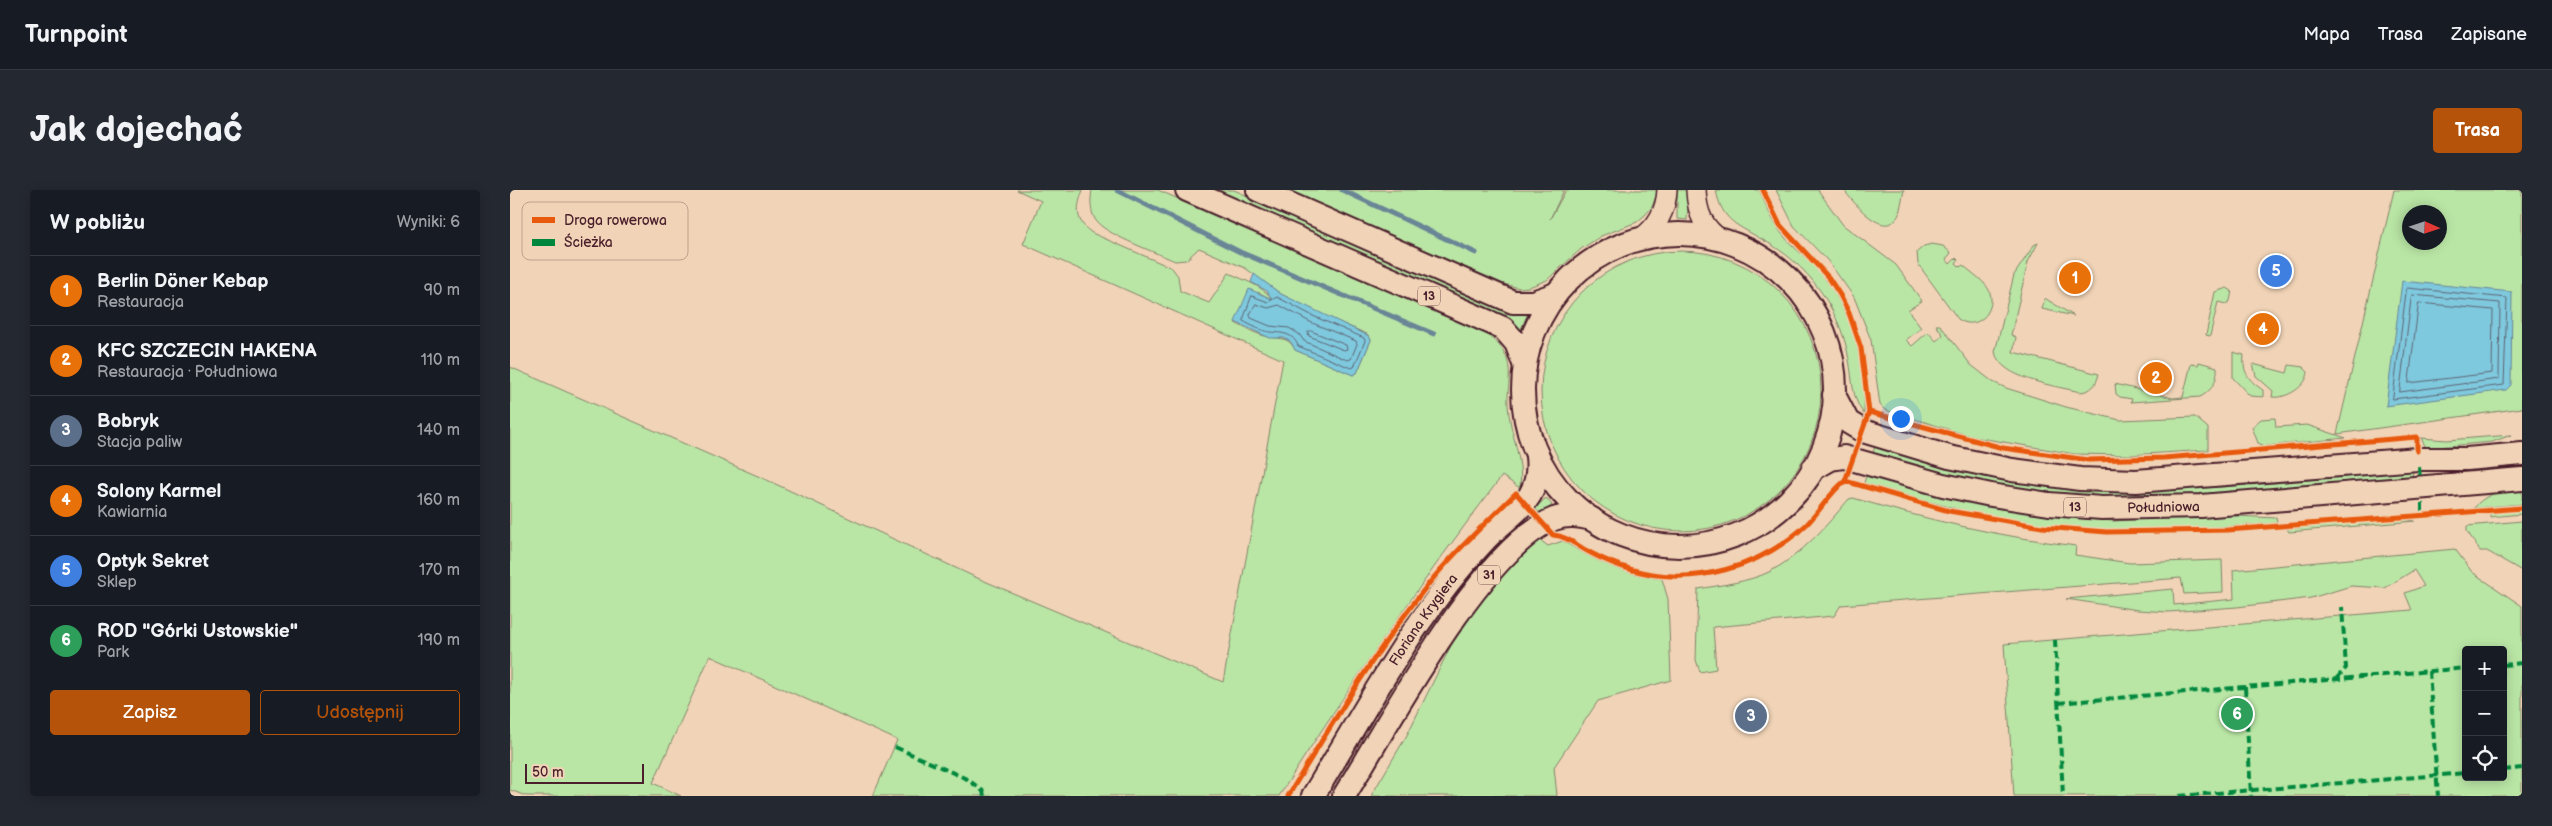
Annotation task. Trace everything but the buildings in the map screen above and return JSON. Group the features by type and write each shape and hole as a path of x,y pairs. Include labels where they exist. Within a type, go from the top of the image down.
{"main road":[{"name":"13","path":"1187,190 1503,328 1516,343 1525,366"},
{"name":"13","path":"1258,190 1513,302 1533,302 1556,294"},
{"name":"13","path":"1813,469 1789,500 1769,517 1734,536 1709,543 1684,546 1645,542 1620,534 1592,519 1558,488 1537,455 1524,411 1525,366 1536,328 1556,294 1573,275 1594,259 1617,247 1642,238 1680,234 1723,240 1744,248 1766,261 1786,277 1804,297 1817,319 1827,343 1833,369 1834,395"},
{"name":"Południowa","path":"1834,395 1848,422 1863,431 1979,464 2080,479 2163,480 2418,459 2467,459 2522,454"},
{"path":"1813,469 1828,434 1834,395"},
{"name":"Floriana Krygiera","path":"1313,796 1438,595 1486,539 1529,498 1537,482 1537,455"},
{"name":"Południowa","path":"1813,469 1831,460 1854,459 1943,485 1983,494 2049,504 2109,508 2201,506 2522,479"},
{"name":"Floriana Krygiera","path":"1344,796 1452,622 1504,558 1538,528 1556,518 1574,516 1592,519"}],"street":[{"path":"1642,238 1658,221 1665,203 1667,190"},
{"path":"1696,190 1702,221 1711,232 1723,240"}],"green space":[{"path":"1017,190 1083,190 1078,214 1082,224 1092,233 1172,268 1178,276 1180,291 1209,303 1229,273 1253,284 1273,300 1258,292 1235,323 1260,335 1287,341 1295,350 1353,375 1357,373 1371,340 1367,334 1315,312 1281,294 1245,268 1199,248 1186,260 1175,261 1134,244 1104,228 1095,220 1091,203 1092,190 1158,190 1485,333 1498,344 1505,355 1509,370 1509,416 1520,467 1520,488 1502,476 1443,554 1387,633 1279,796 873,796 897,740 710,656 653,783 681,796 526,796 510,790 510,367 769,481 975,577 1223,682 1283,360 1023,244 1041,201"},
{"path":"1211,190 1234,190 1504,308 1527,312 1520,332"},
{"path":"1288,190 1564,190 1550,219 1566,190 1658,190 1652,207 1637,222 1601,236 1581,249 1547,280 1529,287 1519,288 1504,284"},
{"path":"1677,190 1689,190 1687,220 1677,219"},
{"path":"1716,190 1759,190 1782,234 1817,269 1829,285 1848,319 1854,337 1862,375 1864,414 1853,388 1847,348 1839,324 1820,291 1805,272 1790,258 1732,221 1722,209"},
{"path":"1776,190 1818,190 1843,225 1896,265 1922,301 1908,310 1921,328 1906,340 1912,346 1928,332 1936,341 1943,335 1936,325 1940,325 1971,365 1993,382 2066,407 2120,420 2195,417 2208,428 2208,450 2128,455 2075,454 1974,437 1885,410 1880,405 1871,340 1854,297 1828,261 1794,226"},
{"path":"1844,190 1904,190 1899,214 1893,222 1886,224 1878,222 1862,211"},
{"path":"2394,190 2522,190 2522,408 2337,434"},
{"path":"2038,243 2028,262 2011,335 2016,337 2013,352 2099,374 2095,384 2088,390 2080,392 2044,384 2018,375 2007,369 1999,361 1995,352 2014,275 2034,245"},
{"path":"1932,244 1943,246 1951,253 1946,259 1950,264 1956,258 1958,260 1956,263 1960,267 1963,265 1989,289 1990,307 1983,318 1971,323 1958,319 1918,264 1917,252 1924,246"},
{"path":"1681,251 1708,254 1735,262 1759,275 1780,292 1797,313 1810,337 1818,364 1821,391 1818,418 1810,445 1797,469 1780,490 1759,507 1735,520 1708,528 1681,531 1654,528 1627,520 1603,507 1582,490 1565,469 1552,445 1544,418 1541,391 1544,364 1552,337 1565,313 1582,292 1603,275 1627,262 1654,254"},
{"path":"2227,288 2232,291 2230,301 2226,304 2218,302 2210,336 2206,335 2215,292"},
{"path":"2046,299 2074,316 2042,309"},
{"path":"2233,352 2244,355 2244,366 2247,376 2263,390 2263,397 2250,396 2233,378"},
{"path":"2199,362 2217,367 2213,385 2208,392 2200,397 2131,402 2132,399 2120,397 2116,394 2115,384 2173,398 2183,397 2191,364 2198,365"},
{"path":"2253,364 2287,373 2289,365 2303,367 2308,372 2300,387 2290,394 2272,397 2273,391 2256,376"},
{"path":"2275,418 2276,427 2307,425 2346,438 2265,446 2258,443 2252,427 2261,419"},
{"path":"2511,435 2492,442 2426,448 2421,438 2447,440"},
{"path":"1875,446 1992,477 2064,488 2108,490 2194,489 2412,471 2413,478 2163,499 2067,496 1963,479 1873,453"},
{"path":"1867,473 1965,502 2049,516 2114,521 2217,515 2276,518 2277,523 2146,530 2094,530 2042,525 1965,511 1914,498 1864,483"},
{"path":"2522,489 2522,504 2474,508 2490,495"},
{"path":"1546,498 1552,505 1541,515 1535,508"},
{"path":"1853,498 1963,527 2076,546 2075,555 2130,563 2222,560 2223,592 2184,594 2181,578 1841,605 1834,616 1713,627 1716,669 1700,672 1696,660 1698,589 1752,578 1781,565 1803,549 1849,499"},
{"path":"2522,510 2522,514 2490,517 2490,513"},
{"path":"2401,519 2415,521 2289,532 2287,529"},
{"path":"2522,521 2522,571 2487,551 2480,551 2467,531 2467,526"},
{"path":"1540,540 1548,546 1563,541 1611,566 1635,574 1662,579 1668,599 1671,680 1598,701 1554,767 1557,796 1371,796 1407,735 1460,627 1496,581"},
{"path":"2455,549 2472,572 2522,606 2522,796 2014,796 2004,644 2412,610 2405,593 2424,586 2414,570 2385,588 2351,586 2311,598 2237,607 2168,612 2138,610 2066,599 2173,589 2174,605 2234,599 2233,570"}],"water":[{"path":"1254,274 1281,294 1369,336 1371,340 1357,373 1353,375 1295,350 1291,342 1284,338 1270,338 1235,322 1249,289 1272,299 1267,291 1251,282"},
{"path":"2402,281 2512,292 2511,385 2506,390 2386,406"}],"waterway":[{"path":"1117,190 1240,252 1434,334"},
{"path":"1342,190 1476,253"}],"marked path":[{"path":"2419,467 2420,479"},
{"path":"2422,503 2422,514"},
{"path":"2336,679 2346,668 2342,607"},
{"path":"2055,640 2063,796"},
{"path":"2507,665 2522,663"},
{"path":"2058,703 2462,668"},
{"path":"2429,671 2438,796"},
{"path":"2245,687 2251,796"},
{"path":"895,747 967,779 983,791 984,796"},
{"path":"2507,770 2522,768"},
{"path":"2179,796 2462,773"}],"cycle path":[{"path":"1288,796 1356,686 1411,606 1451,558 1516,493 1553,535 1563,537 1586,551 1633,570 1656,575 1680,576 1726,570 1769,552 1807,524 1835,490 1845,481 1869,412 1861,348 1849,313 1840,295 1829,278 1780,225 1763,190"},
{"path":"1869,412 2003,448 2088,460 2164,458 2417,437 2417,451"},
{"path":"1845,481 1949,511 2042,527 2107,532 2228,530 2522,508"}],"place":[{"name":"Optyk Sekret","path":"2276,271"},
{"name":"Berlin Döner Kebap","path":"2075,278"},
{"name":"Solony Karmel","path":"2263,329"},
{"name":"KFC SZCZECIN HAKENA","path":"2156,378"},
{"name":"ROD \"Górki Ustowskie\"","path":"2237,714"},
{"name":"Bobryk","path":"1751,716"}]}
